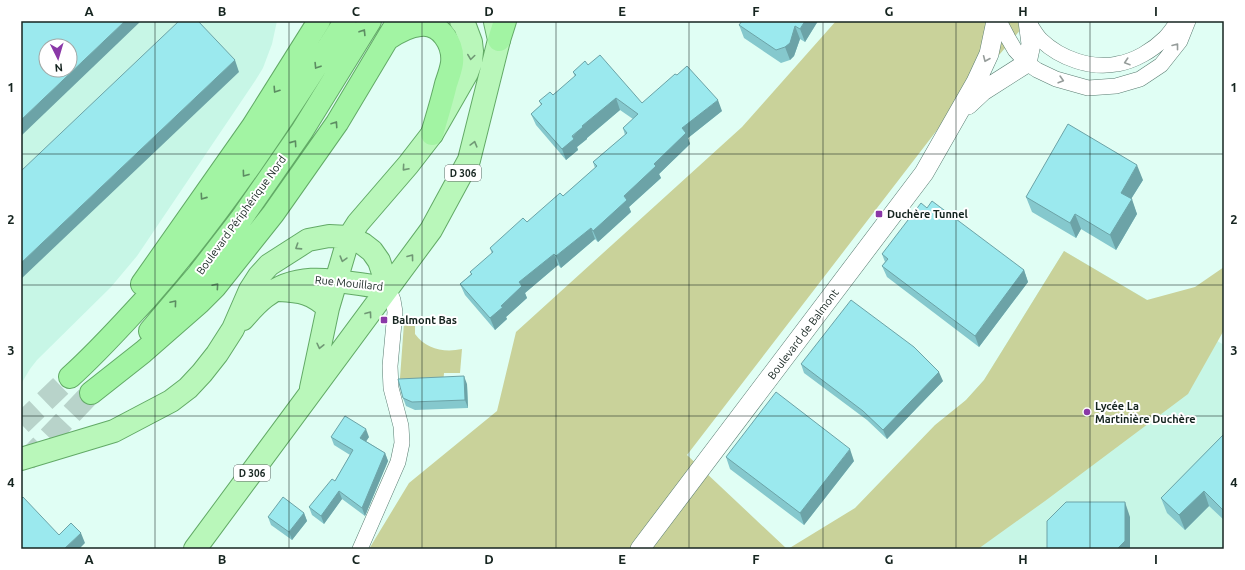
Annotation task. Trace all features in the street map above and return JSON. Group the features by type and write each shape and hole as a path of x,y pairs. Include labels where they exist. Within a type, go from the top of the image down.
{"highway":[{"path":"297,57 308,21"},
{"path":"92,358 253,126 319,21"},
{"name":"Boulevard Périphérique Nord","path":"70,377 92,358 160,283 223,204 284,116 345,21"},
{"name":"Boulevard Périphérique Nord","path":"370,21 302,131 241,219 197,276 153,328 91,393 143,352 215,287 273,214 337,122 394,29"},
{"path":"394,29 423,24 435,27 441,31 451,47 452,64 432,134"}],"main road":[{"name":"D 306","path":"308,396 328,308 349,237 358,223 408,166 432,134 467,73 471,62 471,42 467,30 461,21"},
{"name":"D 306","path":"195,549 431,230 469,160 500,27"},
{"name":"Rue Mouillard","path":"21,460 114,431 171,401 188,388 217,354 233,329 250,290 259,276 269,265 308,240 330,236 349,237 363,244 372,251 380,261 388,288 336,281 307,279 296,281 276,290 262,300 233,329"},
{"name":"Rue Mouillard","path":"276,290 305,293 318,299 328,308"}],"street":[{"name":"Boulevard de Balmont","path":"640,549 816,318 924,173 976,82 989,54 996,21"},
{"path":"999,21 1008,38 1027,63 1037,70 1056,79 1088,88 1116,86 1140,79 1161,65 1180,41 1188,21"},
{"path":"1027,63 1031,44 1028,21"},
{"path":"1028,21 1041,40 1062,55 1076,61 1099,66 1117,64 1132,60 1152,49 1166,37 1178,21"},
{"name":"Boulevard de Balmont","path":"959,114 983,91 1027,63"},
{"path":"360,549 398,462 402,443 401,426 391,388 390,366 396,312 388,288"}],"shaded area":[{"path":"21,21 277,21 272,44 263,68 137,256 111,287 37,360 21,384"},
{"path":"836,21 1028,21 954,108 687,455 787,549 369,549 409,483 497,411 516,332 742,127"},
{"name":"Lycée La Martinière Duchère","path":"1064,251 1224,345 1224,549 814,549 966,400 984,380"},
{"name":"Lycée La Martinière Duchère","path":"1064,251 1147,300 1195,287 1224,267 1224,330 1188,394 978,549 788,549 855,508 935,425 966,400 984,380"},
{"path":"404,323 415,324 415,334 419,339 436,349 462,349 460,373 444,373 443,385 401,387 400,378"}],"building":[{"path":"21,21 125,21 78,66 78,38 38,38 38,78 65,78 21,120"},
{"path":"179,21 198,21 235,60 21,263 21,171"},
{"path":"742,21 805,21 800,29 795,26 790,43 785,47 776,50 739,25"},
{"path":"600,55 642,103 675,74 677,75 687,66 718,100 682,128 686,133 654,164 656,166 624,196 627,200 593,231 591,228 556,256 554,254 519,282 522,286 501,306 503,307 490,318 460,284 472,274 470,272 493,252 490,248 523,218 527,222 560,193 563,196 597,166 593,162 627,133 623,128 638,114 616,98 582,126 583,127 572,136 574,139 562,149 531,114 542,104 539,101 550,92 553,95 576,75 573,72 585,61 588,65"},
{"path":"1068,124 1137,165 1121,193 1132,199 1110,235 1075,214 1070,223 1026,197"},
{"path":"932,201 1024,270 975,336 882,266 888,259 882,254 921,203 927,208"},
{"path":"851,300 914,347 939,372 883,430 863,411 801,364"},
{"path":"464,376 465,400 412,402 403,398 398,379"},
{"path":"776,392 850,449 800,513 726,457"},
{"path":"345,416 366,429 360,438 385,453 362,508 339,491 321,516 309,507 332,479 335,481 353,450 331,437"},
{"path":"1224,434 1224,511 1204,491 1179,515 1161,498"},
{"path":"23,497 59,535 71,523 81,533 64,549 21,549 21,499"},
{"path":"283,497 304,513 289,532 268,517"},
{"path":"1066,502 1125,502 1125,541 1117,549 1047,549 1047,521"}],"tunnel":[{"path":"21,424 70,377"},
{"path":"26,461 91,393"}],"place":[{"name":"Duchère Tunnel","path":"879,214"},
{"name":"Balmont Bas","path":"384,320"},
{"name":"Lycée La Martinière Duchère","path":"1087,412"}]}
